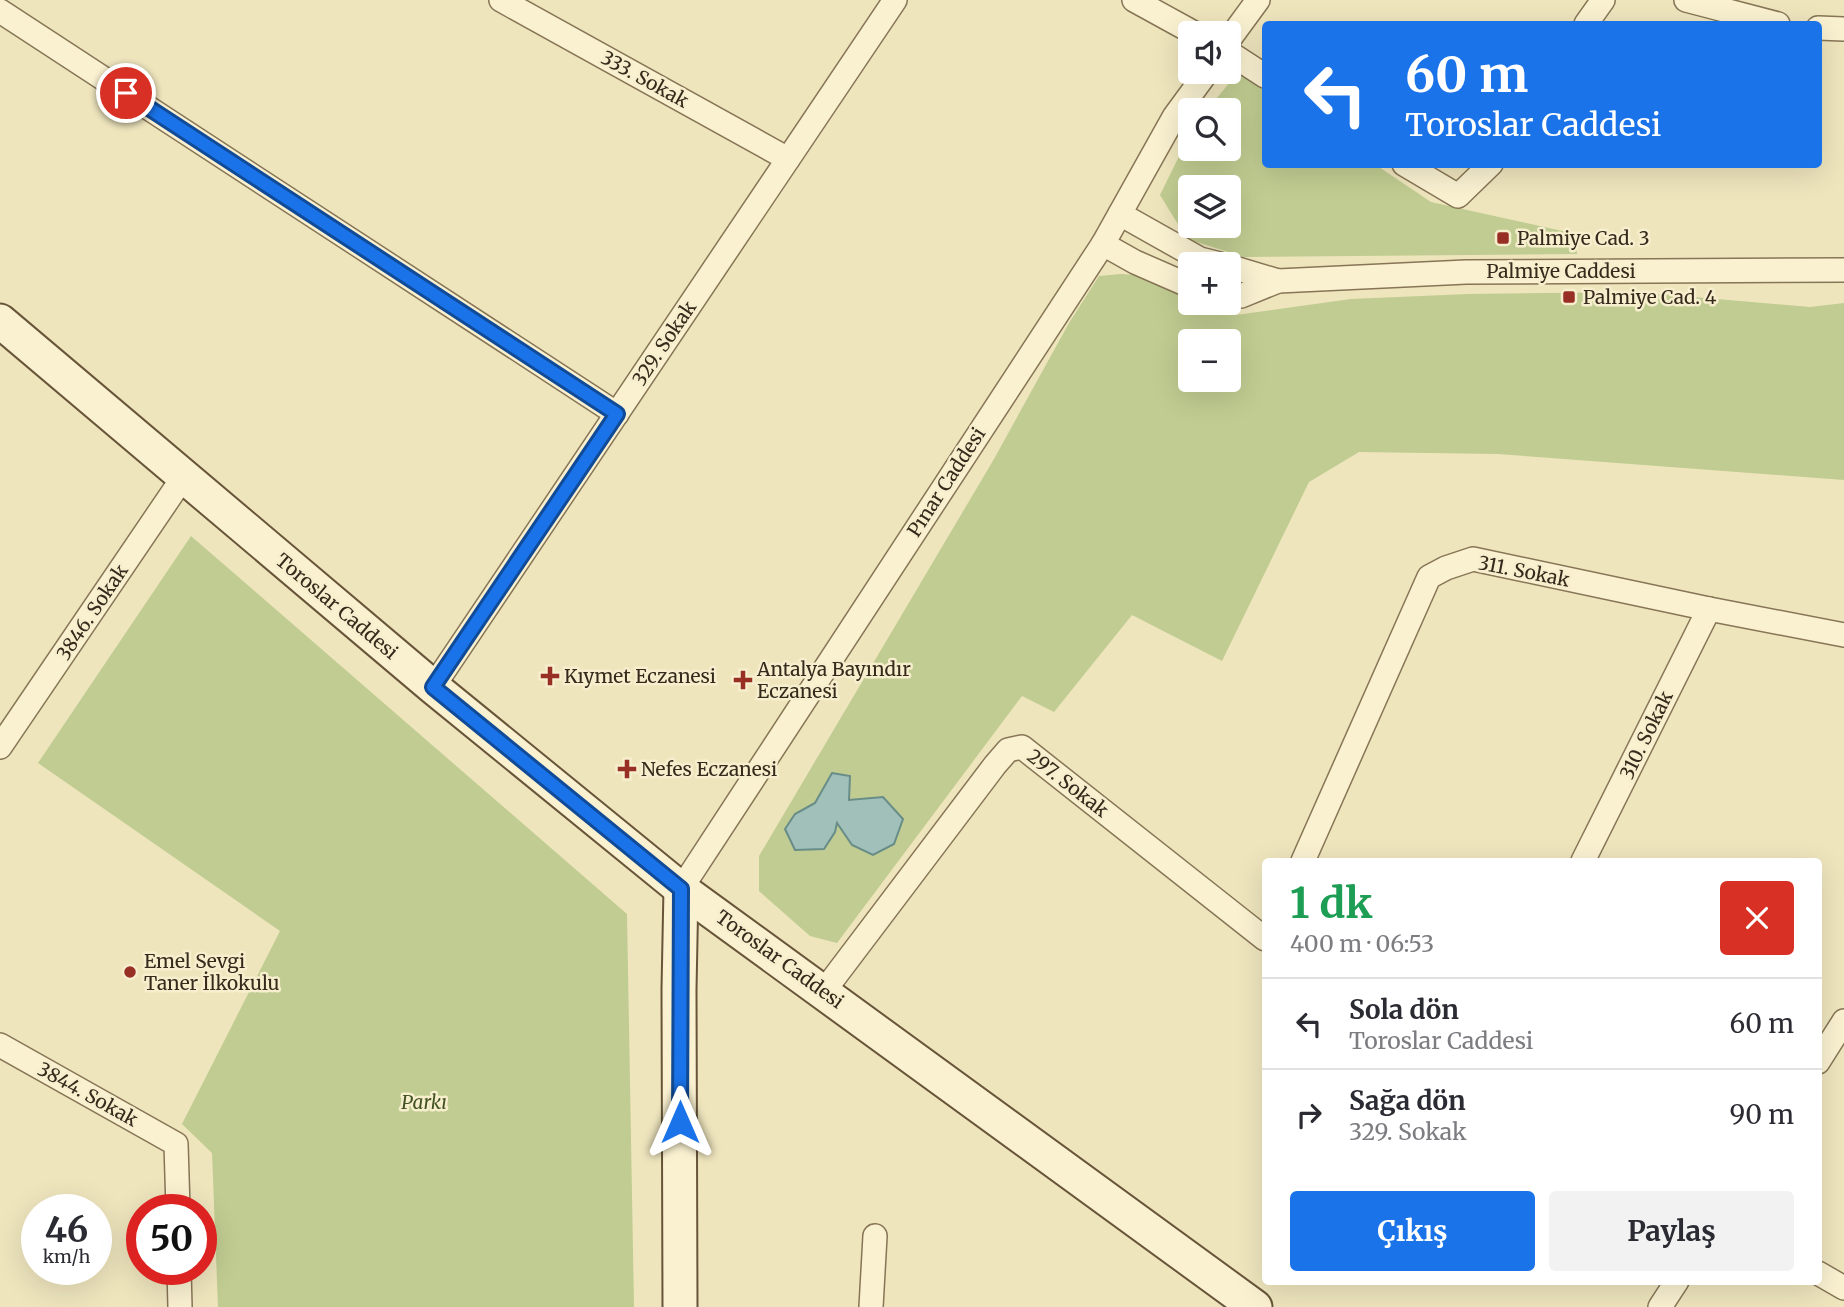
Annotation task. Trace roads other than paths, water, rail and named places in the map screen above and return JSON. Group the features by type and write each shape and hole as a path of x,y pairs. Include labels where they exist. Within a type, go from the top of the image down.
{"main road":[{"name":"Toroslar Caddesi","path":"0,321 433,687 681,889 1255,1307"},
{"path":"680,1307 681,889"}],"street":[{"name":"333. Sokak","path":"501,0 788,159"},
{"name":"329. Sokak","path":"433,687 895,0"},
{"path":"1134,0 1178,24"},
{"path":"1241,23 1258,0"},
{"path":"1588,21 1603,0"},
{"path":"1686,0 1766,21"},
{"path":"0,11 617,414"},
{"path":"1822,28 1844,30"},
{"path":"1241,60 1262,74"},
{"name":"Pınar Caddesi","path":"681,889 1102,244 1174,117 1198,84"},
{"path":"1411,168 1458,196 1487,168"},
{"path":"1119,214 1187,252"},
{"path":"1102,244 1178,281"},
{"name":"Palmiye Caddesi","path":"1241,270 1278,281"},
{"name":"Palmiye Caddesi","path":"1241,296 1278,281 1466,272 1844,270"},
{"name":"3846. Sokak","path":"0,747 184,476"},
{"name":"311. Sokak","path":"1304,858 1429,577 1446,568 1473,559 1844,635"},
{"name":"310. Sokak","path":"1584,858 1709,609"},
{"name":"297. Sokak","path":"824,991 995,765 1008,750 1022,747 1262,937"},
{"path":"1822,1056 1844,1021"},
{"name":"3844. Sokak","path":"0,1045 176,1144 178,1194"},
{"path":"871,1307 875,1236"},
{"path":"1822,1275 1844,1288"},
{"path":"179,1285 180,1307"},
{"path":"1660,1307 1674,1285"}],"water":[{"path":"832,773 850,776 849,800 883,797 903,819 894,844 873,855 852,845 837,823 835,832 824,849 795,850 785,829 795,814 815,803"}],"place":[{"name":"Palmiye Cad. 3","path":"1503,238"},
{"name":"Palmiye Cad. 4","path":"1569,297"},
{"name":"Kıymet Eczanesi","path":"550,676"},
{"name":"Antalya Bayındır Eczanesi","path":"743,680"},
{"name":"Nefes Eczanesi","path":"627,769"},
{"name":"Emel Sevgi Taner İlkokulu","path":"130,972"}],"park label":[{"name":"Parkı","path":"424,1102"}]}
